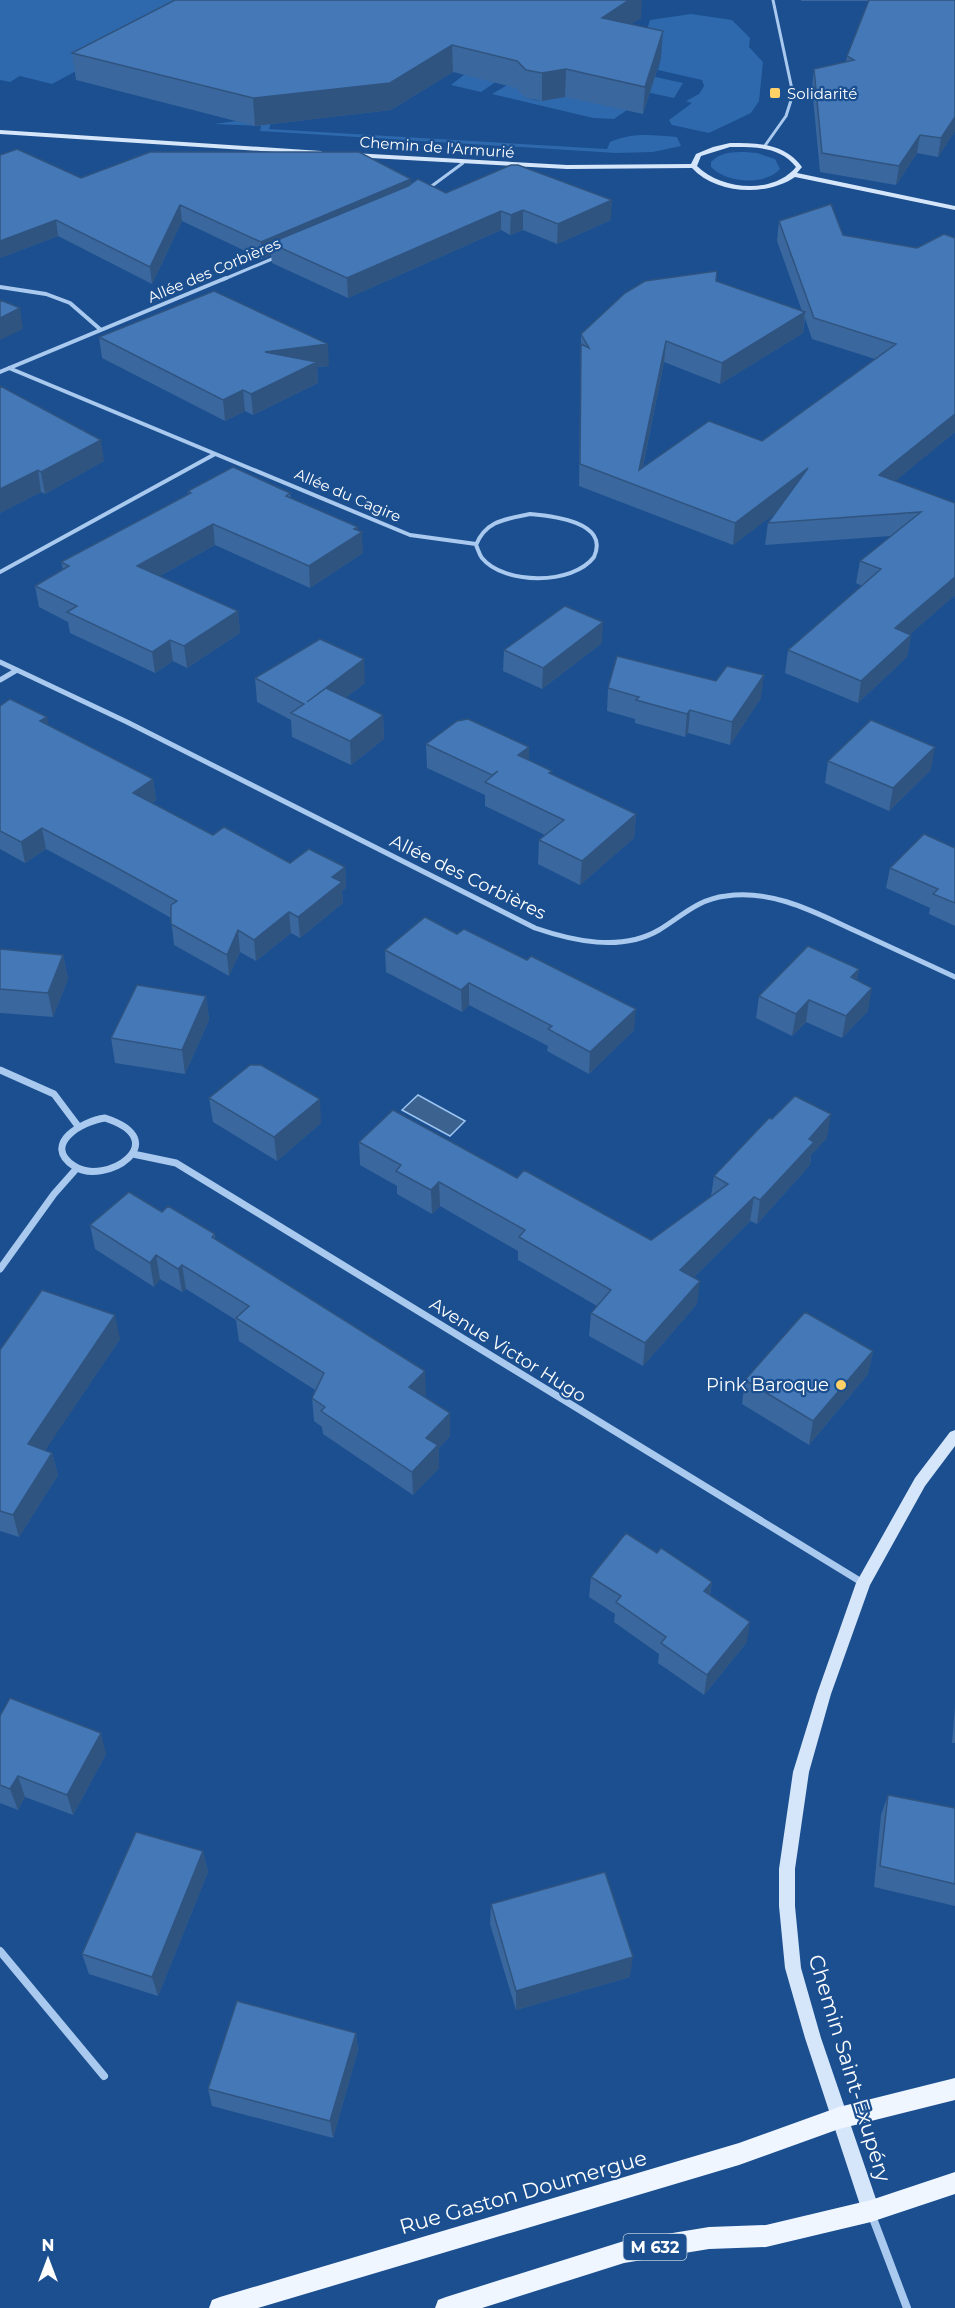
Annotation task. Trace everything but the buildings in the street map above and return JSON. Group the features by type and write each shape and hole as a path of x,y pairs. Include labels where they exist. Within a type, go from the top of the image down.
{"main road":[{"name":"Rue Gaston Doumergue","path":"220,2308 739,2154 839,2118 955,2090"},
{"name":"M 632","path":"446,2308 624,2252 710,2238 766,2236 871,2211 955,2183"}],"street":[{"path":"764,147 786,117 793,94 773,0"},
{"path":"0,132 331,153"},
{"path":"795,175 799,167 794,159 782,152 747,145 715,148 698,155 693,166 707,179 738,187 773,185 795,175 955,208"},
{"name":"Chemin de l'Armurié","path":"343,154 567,167 693,166"},
{"path":"416,196 463,162"},
{"name":"Allée des Corbières","path":"0,372 287,252"},
{"path":"0,287 46,294 70,303 101,330"},
{"name":"Allée du Cagire","path":"9,368 276,477 410,535 476,544"},
{"path":"0,572 215,454"},
{"path":"547,514 571,520 589,530 595,538 597,548 595,557 587,565 560,576 542,578 508,575 494,569 477,553 476,544 479,535 499,520 522,515 547,514"},
{"name":"Allée des Corbières","path":"0,662 127,722 543,931 584,941 632,939 653,933 687,909 704,901 724,896 777,897 955,977"},
{"path":"0,680 17,670"},
{"path":"0,1070 54,1094 78,1126"},
{"path":"94,1119 117,1120 130,1127 136,1135 134,1154 111,1170 89,1172 68,1162 63,1154 63,1142 78,1126 94,1119"},
{"name":"Avenue Victor Hugo","path":"134,1154 176,1163 863,1583"},
{"path":"0,1269 54,1194 77,1168"},
{"name":"Chemin Saint-Exupéry","path":"871,2211 839,2118 794,1968 787,1906 787,1869 801,1773 824,1694 863,1583 920,1482 955,1436"},
{"path":"0,1951 104,2076"},
{"path":"871,2211 907,2308"}],"shaded area":[{"path":"0,0 208,0 52,84 20,76 10,82 0,80"},
{"path":"691,14 732,20 750,38 749,47 763,62 759,101 751,113 709,133 672,125 669,120 692,103 686,101 699,94 704,86 702,80 658,70 661,58 644,39 650,20"},
{"path":"595,64 683,83 674,98 576,77"},
{"path":"465,74 497,81 481,92 451,85"},
{"path":"509,84 527,88 525,97 531,99 566,96 627,110 614,119 593,118 492,94"},
{"path":"236,121 271,123 269,129 607,149 610,142 643,135 677,137 681,146 653,152 616,153 260,131 261,126 214,124"},
{"path":"745,152 775,159 780,169 765,178 746,180 726,176 711,167 711,162 718,156"},
{"path":"418,1095 465,1121 450,1136 402,1110"}],"place":[{"name":"Solidarité","path":"775,93"},
{"name":"Pink Baroque","path":"841,1385"}]}
